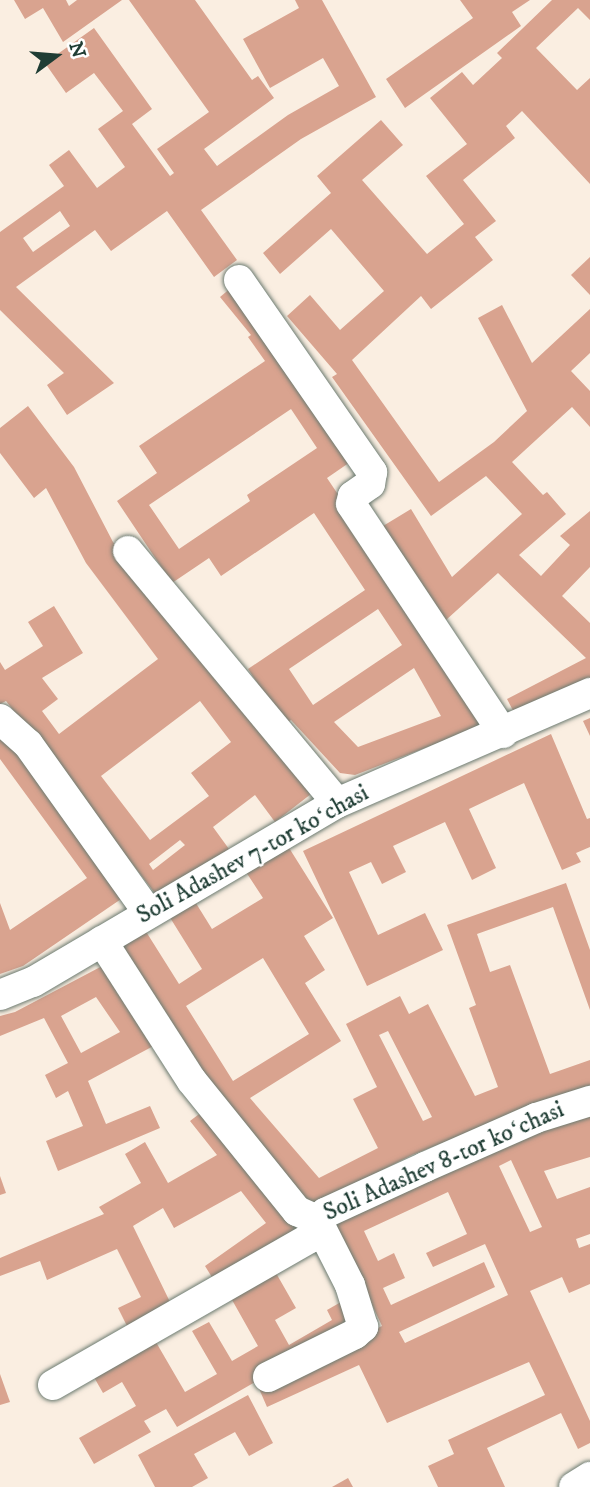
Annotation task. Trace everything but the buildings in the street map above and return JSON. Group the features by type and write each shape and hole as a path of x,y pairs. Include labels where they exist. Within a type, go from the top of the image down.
{"street":[{"path":"239,280 372,472 370,484 353,496 351,504 503,733"},
{"path":"128,551 337,803"},
{"name":"Soli Adashev 7-tor koʻchasi","path":"0,995 33,982 337,803 590,693"},
{"path":"0,719 27,744 148,912"},
{"name":"Soli Adashev 8-tor koʻchasi","path":"102,941 192,1081 298,1211 317,1220 325,1213 536,1118 590,1101"},
{"path":"268,1377 355,1334 363,1327 350,1285 317,1220"},
{"path":"53,1385 310,1238 317,1220"},
{"path":"574,1487 590,1477"}]}
